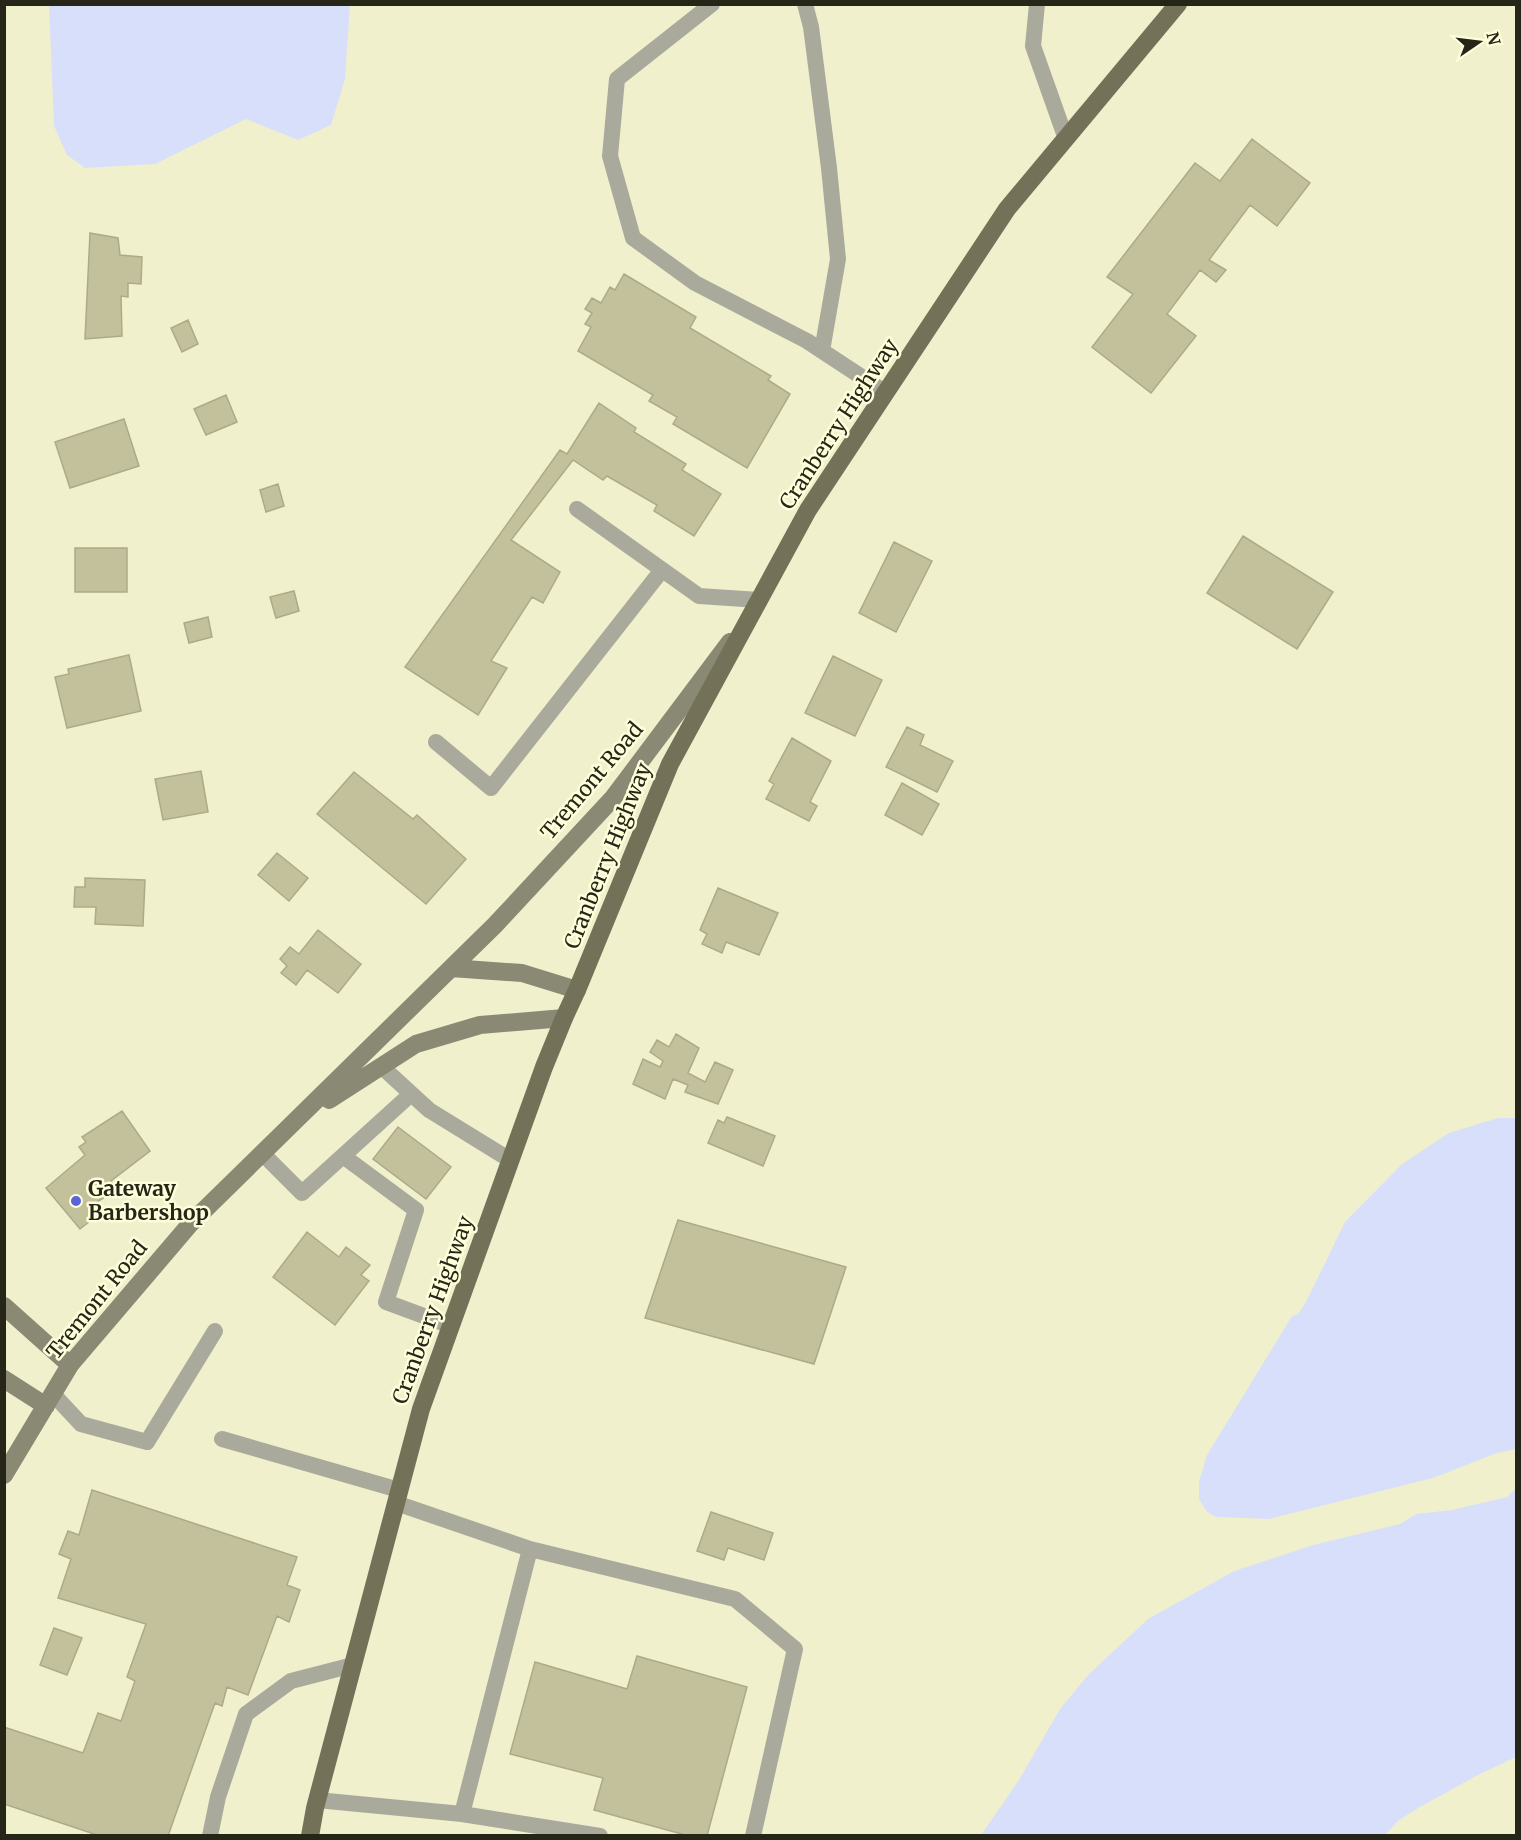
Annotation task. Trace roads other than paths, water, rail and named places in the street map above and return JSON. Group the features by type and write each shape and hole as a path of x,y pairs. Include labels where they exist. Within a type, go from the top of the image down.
{"main road":[{"name":"Cranberry Highway","path":"310,1836 317,1800 420,1409 544,1067 670,764 808,510 1007,210 1178,4"},
{"name":"Tremont Road","path":"4,1475 70,1365 191,1223 495,925 613,798 756,606"},
{"path":"451,968 522,974 577,990"},
{"name":"Tremont Road","path":"297,1120 416,1044 480,1025 564,1018"},
{"path":"4,1306 70,1365"},
{"path":"4,1379 50,1400"}],"lane":[{"path":"712,4 617,79 610,156 633,238 695,283 807,341 885,393"},
{"path":"805,4 814,50 838,260 822,351"},
{"path":"1036,4 1033,46 1066,139"},
{"path":"577,509 699,597 756,606"},
{"path":"436,742 491,788 663,570"},
{"path":"381,1066 429,1110 510,1160"},
{"path":"262,1153 302,1193 411,1094"},
{"path":"342,1156 416,1210 386,1302 450,1326"},
{"path":"50,1400 81,1424 147,1442 215,1331"},
{"path":"222,1439 397,1496 530,1549 735,1599 795,1649 753,1836"},
{"path":"462,1814 530,1549"},
{"path":"210,1836 218,1797 246,1714 291,1681 353,1665"},
{"path":"317,1800 462,1814 600,1836"}],"place":[{"name":"Gateway Barbershop","path":"76,1201"}]}
